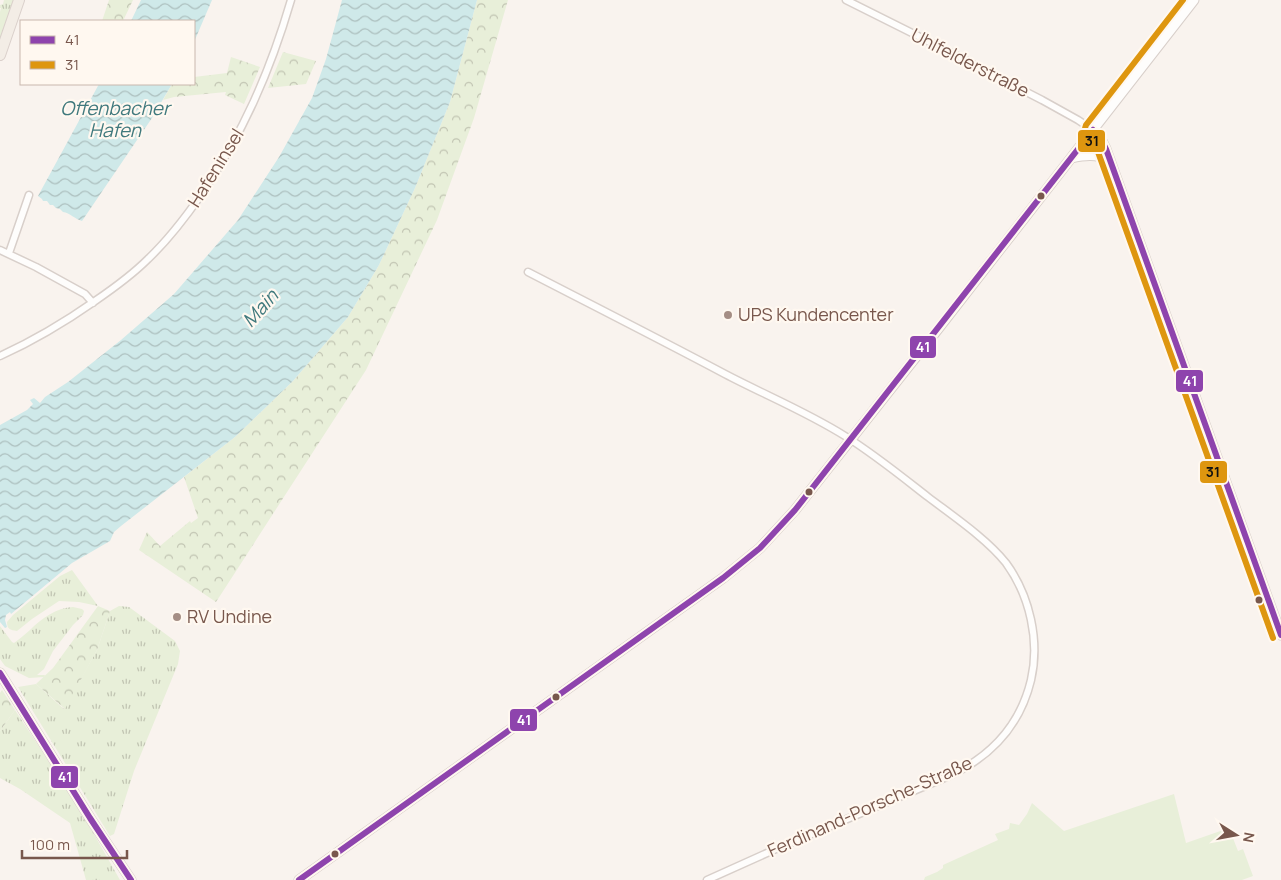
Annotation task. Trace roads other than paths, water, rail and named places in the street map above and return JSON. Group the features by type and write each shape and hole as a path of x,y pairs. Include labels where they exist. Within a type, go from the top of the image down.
{"main road":[{"path":"0,55 19,0"},
{"path":"299,880 708,589 760,548 795,510 1194,0"},
{"path":"1093,130 1106,149 1281,635"},
{"path":"1071,158 1090,155 1110,160"},
{"path":"0,673 131,880"}],"street":[{"name":"Hafeninsel","path":"0,356 35,339 93,303 128,278 174,231 216,173 242,126 260,88 279,39 291,0"},
{"name":"Uhlfelderstraße","path":"846,0 1042,100 1093,130"},
{"path":"8,253 30,194"},
{"path":"0,250 85,294 93,303"},
{"name":"Ferdinand-Porsche-Straße","path":"528,272 822,422 850,439 990,546 1006,564 1025,597 1032,623 1034,646 1032,674 1027,695 1013,723 1002,738 981,758 949,776 707,880"}],"water":[{"path":"141,0 212,0 195,40 195,20 131,20"},
{"name":"Main","path":"342,0 477,0 450,102 415,188 379,265 348,317 293,381 235,437 114,532 110,541 72,563 11,614 10,612 6,615 7,627 5,628 0,622 0,425 27,410 33,404 30,400 34,398 40,403 45,397 68,382 121,340 174,294 238,220 279,157 312,98 326,59"},
{"name":"Offenbacher Hafen","path":"98,85 171,85 152,118 82,221 50,205 38,196"}],"place":[{"name":"UPS Kundencenter","path":"728,315"},
{"name":"RV Undine","path":"177,617"}]}
